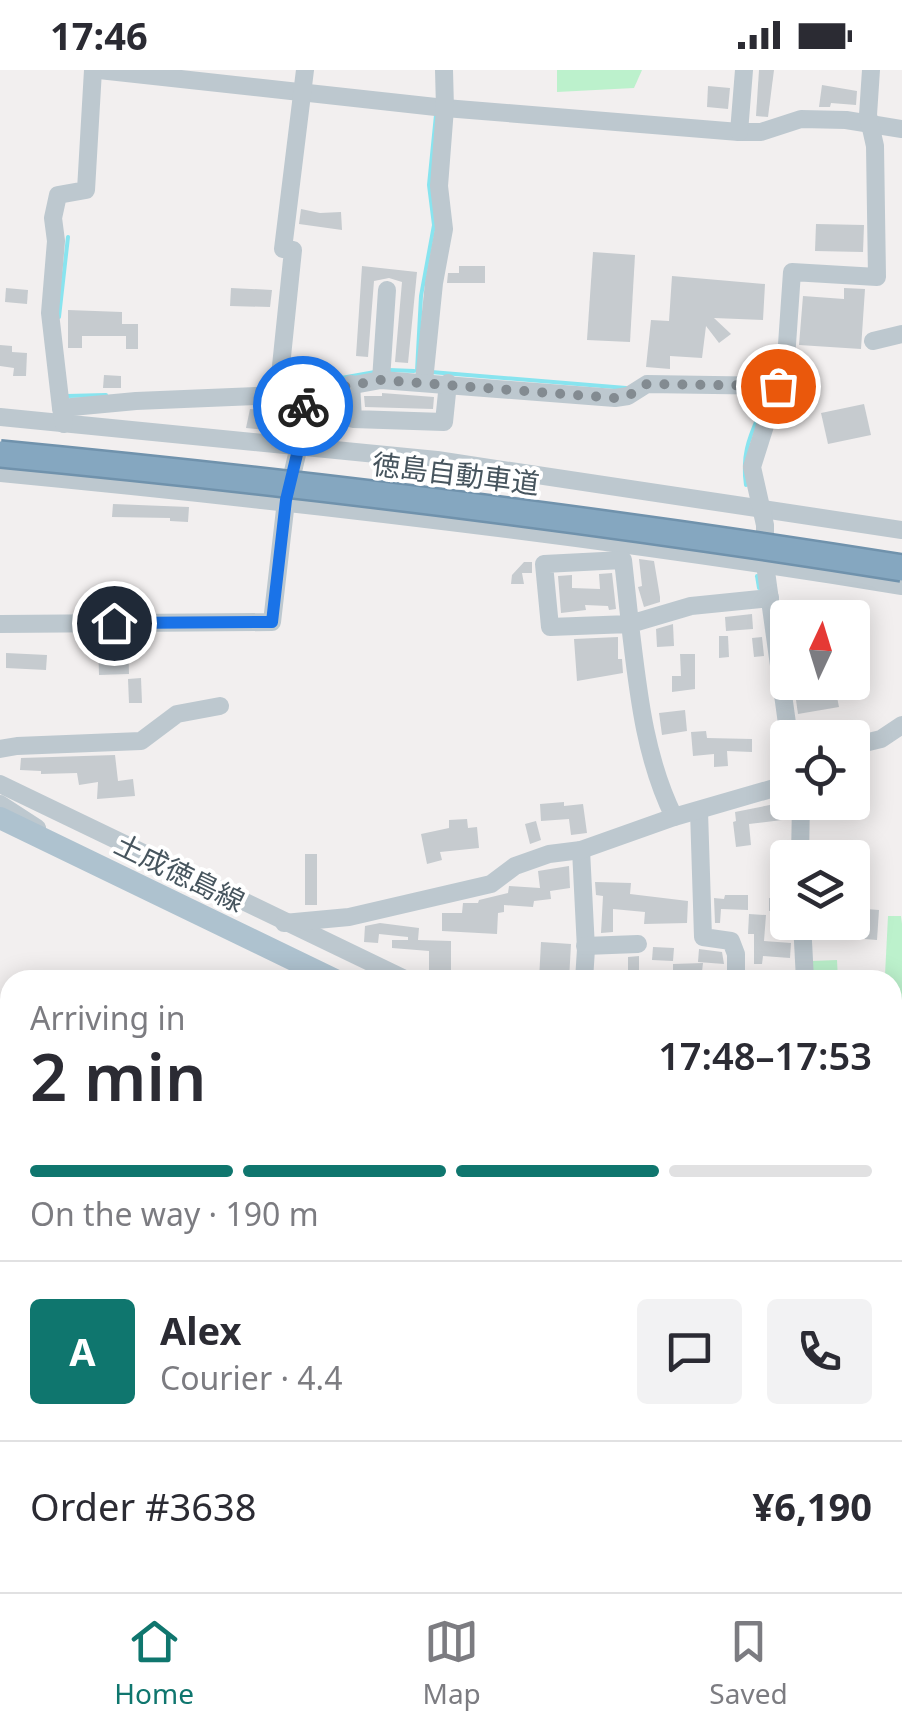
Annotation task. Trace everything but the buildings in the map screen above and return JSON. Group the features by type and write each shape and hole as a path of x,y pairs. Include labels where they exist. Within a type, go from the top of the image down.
{"highway":[{"name":"徳島自動車道","path":"0,454 493,508 664,530 902,568"}],"main road":[{"name":"土成徳島線","path":"0,818 313,970"}],"street":[{"path":"62,416 50,313 56,240 53,218 58,196 86,190 96,70 439,108 739,132 760,132 801,119 846,120 902,130"},
{"path":"278,389 293,250 283,249 305,70"},
{"path":"425,375 444,228 439,108 444,70"},
{"path":"739,132 744,70"},
{"path":"787,720 764,525 755,490 754,454 786,359 792,272 877,277 870,70"},
{"path":"380,374 387,290"},
{"path":"872,342 902,334"},
{"path":"62,416 136,401 278,389 304,394 380,374 425,375 448,383 615,398 647,384 778,386"},
{"path":"352,384 353,419 444,422 448,383"},
{"path":"0,624 272,622 286,500 299,446 304,394"},
{"path":"0,418 62,416 437,460 902,530"},
{"path":"0,473 286,500 525,529 902,586"},
{"path":"674,816 657,783 644,727 630,624 622,560 544,564 550,627 630,624 691,606 770,598"},
{"path":"0,749 140,742 177,714 220,706"},
{"path":"870,742 902,725"},
{"path":"0,784 385,970"},
{"path":"284,923 348,916 491,884 516,866 549,854 580,850 674,816 770,789"},
{"path":"0,804 33,823 50,842"},
{"path":"699,810 703,937 732,942 736,970"},
{"path":"580,850 585,970"},
{"path":"803,940 804,970"},
{"path":"586,946 638,944"}],"green space":[{"path":"557,70 642,70 634,88 557,92"},
{"path":"888,916 901,916 902,970 885,970"},
{"path":"837,960 838,970 811,970 812,961"}],"waterway":[{"path":"417,371 421,296 434,225 429,185 436,115"},
{"path":"59,317 68,237"},
{"path":"389,370 414,371"},
{"path":"330,380 375,372"},
{"path":"431,372 626,388"},
{"path":"67,396 106,395"},
{"path":"746,485 747,449 759,415"},
{"path":"757,576 759,588"}],"way so far":[{"path":"303,406 304,394 381,380 615,398 628,396 647,384 778,386"}],"route":[{"path":"114,623 272,622 286,500 299,446 303,406"}]}
